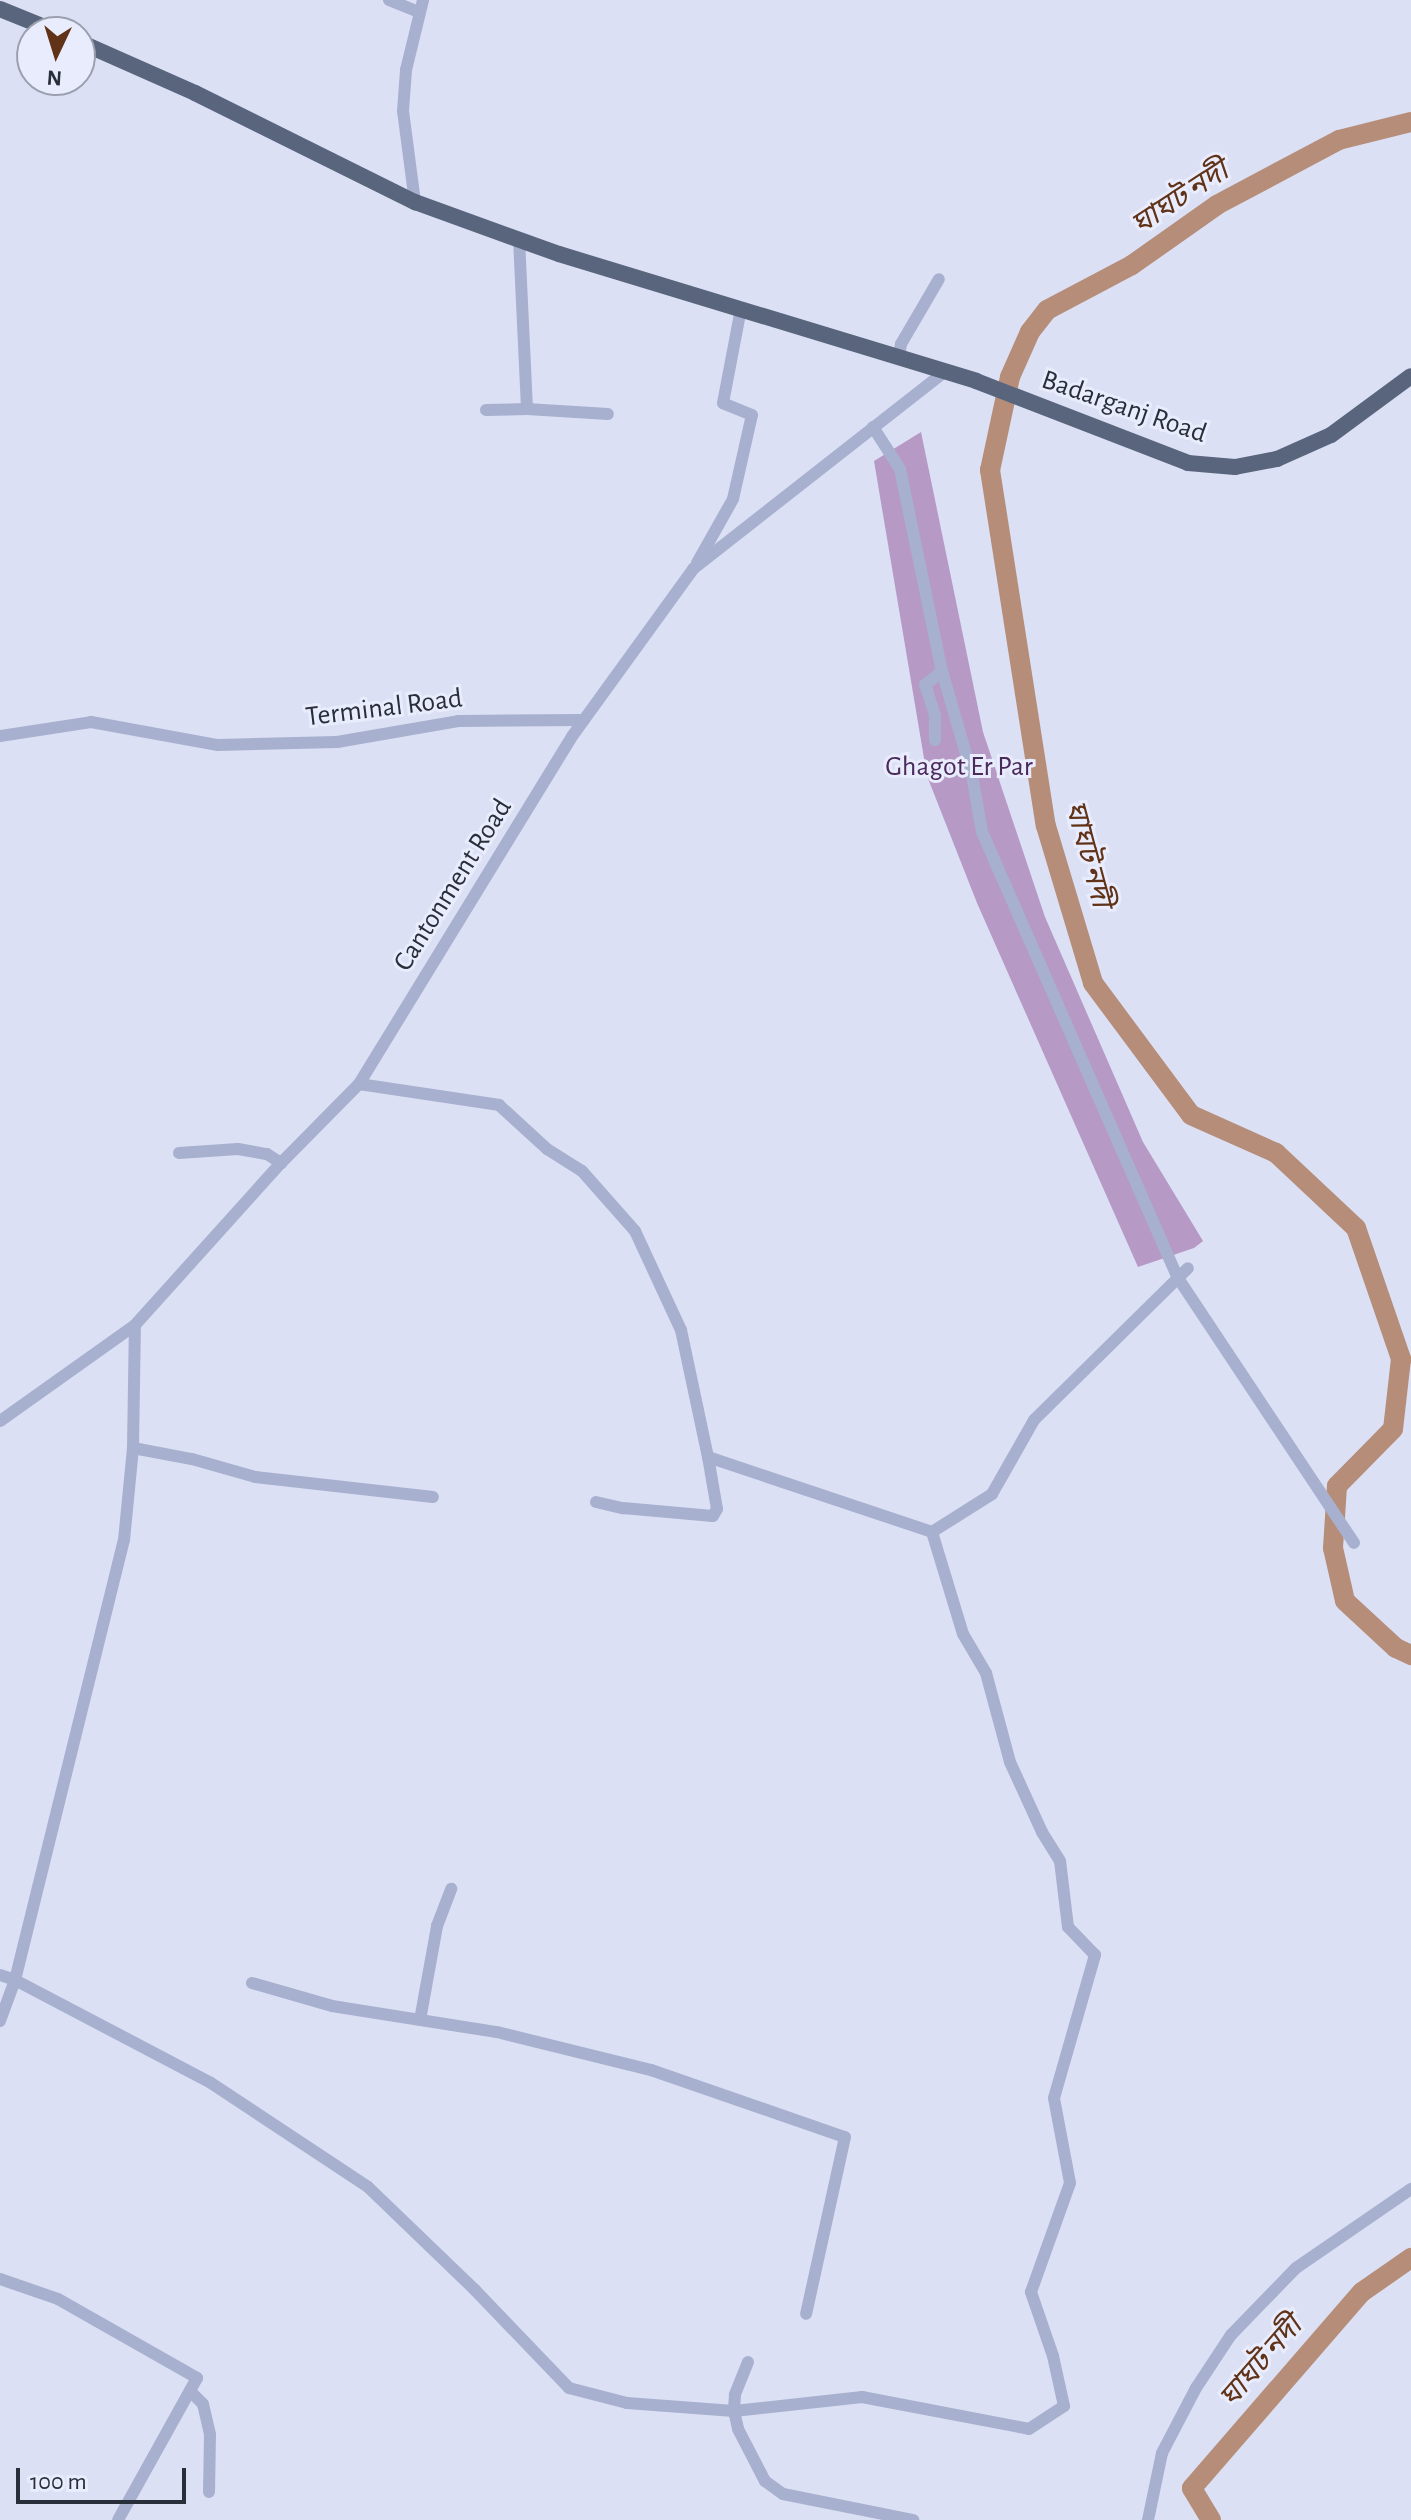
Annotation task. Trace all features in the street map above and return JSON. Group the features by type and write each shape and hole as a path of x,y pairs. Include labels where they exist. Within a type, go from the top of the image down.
{"main road":[{"name":"Badarganj Road","path":"96,49 195,93 415,202 519,239 976,381 1188,463 1235,467 1277,459 1331,435 1411,376"}],"street":[{"path":"389,0 421,6 406,70 403,111 415,202"},
{"path":"519,239 527,409"},
{"path":"899,358 906,334 939,279"},
{"path":"693,569 733,499 752,415 723,403 741,309"},
{"name":"Cantonment Road","path":"0,1421 135,1325 281,1163 359,1084 584,720 693,569 944,372"},
{"path":"486,410 608,414"},
{"path":"873,427 900,469 942,671 972,775 982,832 1183,1273 1354,1543"},
{"path":"935,740 935,715 925,685 942,671"},
{"name":"Terminal Road","path":"0,736 91,722 218,745 337,742 458,721 584,720"},
{"path":"359,1084 499,1105 547,1149 582,1171 635,1231 681,1330 717,1509 713,1516 623,1508 596,1502"},
{"path":"179,1153 238,1149 267,1154 281,1163"},
{"path":"932,1532 992,1494 1034,1420 1183,1273"},
{"path":"0,2021 15,1980 124,1540 133,1448 135,1325"},
{"path":"133,1448 192,1459 255,1477 433,1497"},
{"path":"708,1457 932,1532"},
{"path":"0,1975 211,2083 368,2187 475,2290 569,2388 627,2403 734,2411 862,2397 1029,2429 1064,2406 1053,2356 1031,2292 1070,2183 1054,2098 1095,1955 1068,1927 1060,1861 1042,1832 1010,1762 986,1673 963,1634 932,1532"},
{"path":"420,2020 437,1926 451,1889"},
{"path":"252,1983 332,2006 497,2032 651,2070 845,2137 806,2314"},
{"path":"1148,2520 1162,2453 1196,2388 1231,2335 1296,2268 1411,2189"},
{"path":"0,2279 58,2299 197,2378 118,2520"},
{"path":"748,2362 735,2395 734,2411 738,2429 765,2481 783,2494 913,2520"},
{"path":"190,2391 203,2404 210,2435 209,2492"}],"green space":[{"name":"Ghagot Er Par","path":"921,432 983,732 1045,917 1143,1142 1203,1241 1194,1248 1138,1267 977,903 927,776 874,461"}],"waterway":[{"name":"ঘাঘট নদী","path":"1411,122 1339,140 1217,205 1132,265 1047,310 1030,332 1010,377 990,470 1046,826 1093,983 1191,1115 1276,1153 1356,1228 1401,1359 1393,1429 1337,1486 1333,1548 1345,1601 1396,1648 1411,1655"},
{"name":"ঘাঘট নদী","path":"1211,2520 1192,2488 1362,2292 1411,2258"}]}
